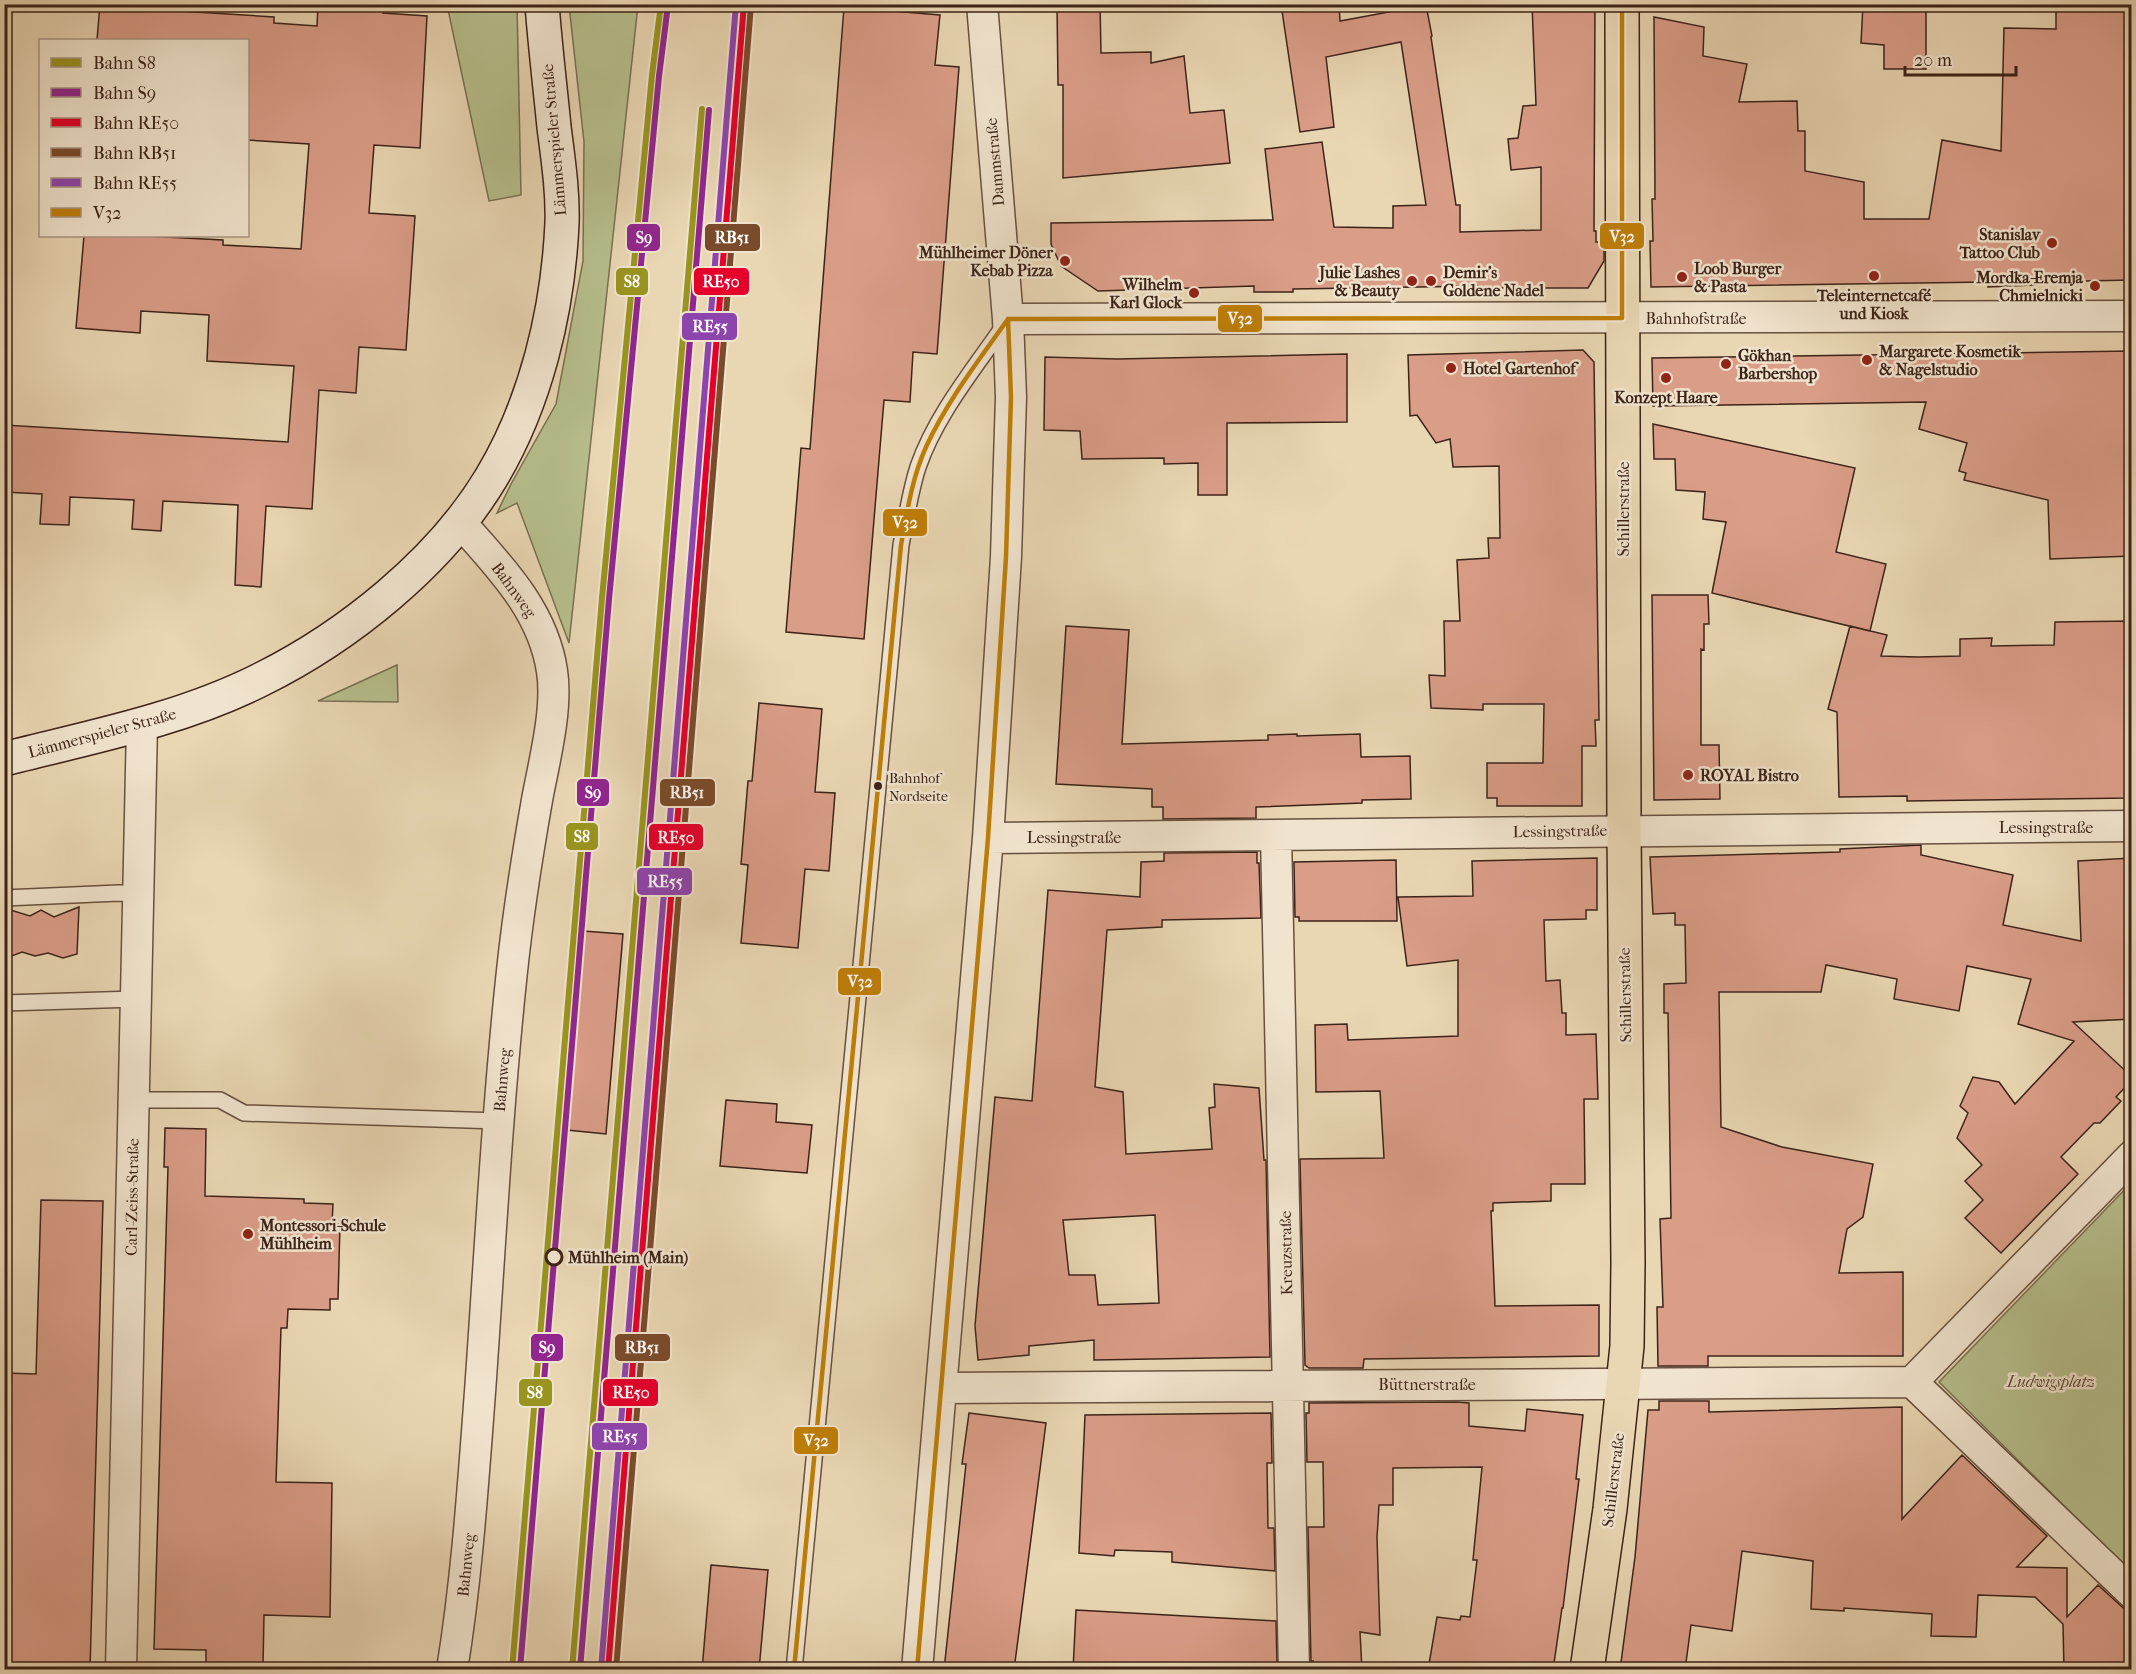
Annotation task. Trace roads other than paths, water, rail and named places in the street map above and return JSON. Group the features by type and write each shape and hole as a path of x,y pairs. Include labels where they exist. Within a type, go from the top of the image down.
{"main road":[{"name":"Lämmerspieler Straße","path":"4,759 142,725 189,709 259,681 303,657 390,594 423,563 460,522 491,479 516,429 534,380 546,339 555,289 562,220 561,188 542,4"},
{"name":"Schillerstraße","path":"1587,1670 1610,1509 1624,1383 1628,1262 1624,830 1622,4"}],"street":[{"name":"Dammstraße","path":"916,1670 988,838 1006,557 1011,397 1008,320 982,4"},
{"name":"Bahnhofstraße","path":"1008,320 2132,316"},
{"name":"Bahnweg","path":"452,1670 470,1535 499,1121 516,931 549,729 553,675 543,634 534,616 521,595 460,522"},
{"name":"Carl-Zeiss-Straße","path":"121,1670 142,725"},
{"name":"Lessingstraße","path":"988,838 2132,826"},
{"name":"Kreuzstraße","path":"1276,836 1294,1670"},
{"path":"2132,1156 1912,1382 2132,1593"},
{"name":"Büttnerstraße","path":"942,1388 1912,1382"}],"lane":[{"path":"794,1670 901,545 918,468 928,443 959,389 1008,320"},
{"path":"4,898 138,894"},
{"path":"4,1004 136,999"},
{"path":"135,1100 220,1100 244,1113 499,1121"}],"rail line":[{"name":"S8","path":"512,1670 602,598 652,75 661,4"},
{"name":"RE55","path":"601,1669 736,4"},
{"name":"RE50","path":"608,1670 744,4"},
{"name":"S9","path":"520,1670 609,599 659,76 668,5"},
{"name":"RB51","path":"616,1670 751,5"},
{"name":"S8","path":"572,1670 702,109"},
{"name":"S9","path":"580,1670 709,110"}],"place":[{"name":"Stanislav Tattoo Club","path":"2052,243"},
{"name":"Mühlheimer Döner Kebab Pizza","path":"1065,261"},
{"name":"Teleinternetcafé und Kiosk","path":"1874,276"},
{"name":"Loob Burger & Pasta","path":"1682,277"},
{"name":"Julie Lashes & Beauty","path":"1412,281"},
{"name":"Demir's Goldene Nadel","path":"1431,281"},
{"name":"Mordka-Eremja Chmielnicki","path":"2095,286"},
{"name":"Wilhelm Karl Glock","path":"1194,293"},
{"name":"Margarete Kosmetik & Nagelstudio","path":"1867,360"},
{"name":"Gökhan Barbershop","path":"1726,364"},
{"name":"Hotel Gartenhof","path":"1451,368"},
{"name":"Konzept Haare","path":"1666,378"},
{"name":"ROYAL Bistro","path":"1688,775"},
{"name":"Bahnhof Nordseite","path":"878,786"},
{"name":"Montessori-Schule Mühlheim","path":"248,1234"},
{"name":"Mühlheim (Main)","path":"554,1257"}],"park label":[{"name":"Ludwigsplatz","path":"2051,1381"}]}
